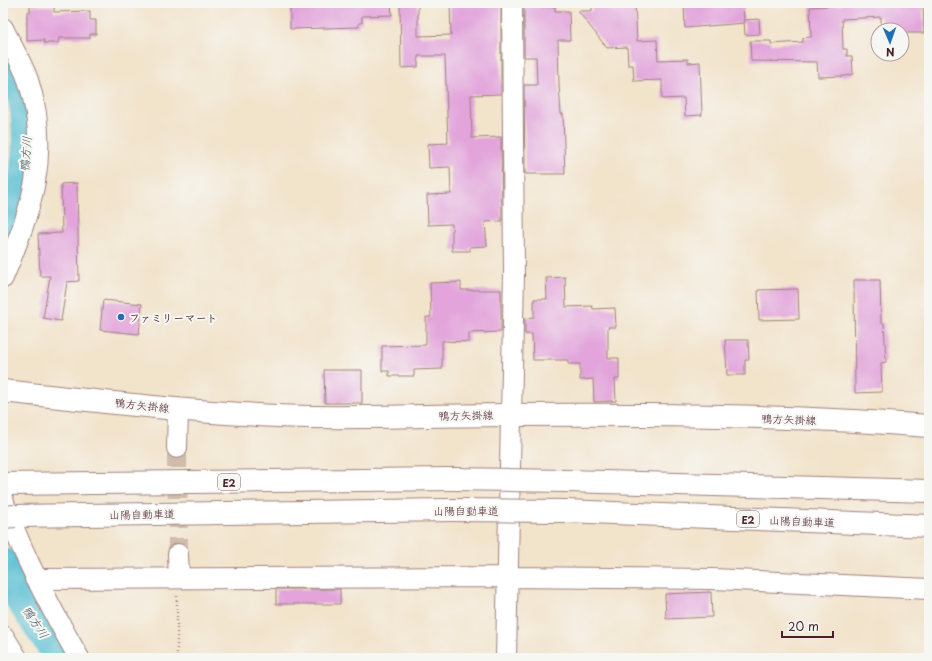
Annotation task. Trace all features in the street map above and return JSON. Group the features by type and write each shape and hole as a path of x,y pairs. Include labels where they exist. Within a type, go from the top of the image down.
{"main road":[{"name":"鴨方矢掛線","path":"3,390 178,408 314,417 512,415 750,418 875,422 929,426"},
{"name":"E2","path":"5,503 453,479 929,491"},
{"name":"山陽自動車道","path":"5,503 566,511 929,526"},
{"path":"3,637 16,658"}],"street":[{"path":"506,658 514,265 512,3"},
{"path":"3,28 28,80 37,122 39,157 33,196 25,224 3,278"},
{"path":"177,448 178,408"},
{"path":"5,503 16,537 35,579 79,658"},
{"path":"178,554 179,578"},
{"path":"35,579 508,577 713,579 929,589"}],"path":[{"path":"177,658 176,592 179,578"}],"building":[{"path":"290,3 391,3 392,15 362,16 362,23 359,23 359,27 290,29"},
{"path":"400,3 418,3 418,36 451,35 450,4 501,3 501,94 471,95 472,138 501,137 502,221 485,222 487,246 470,247 470,251 452,251 452,224 428,225 427,195 451,194 450,167 429,168 428,144 448,143 445,56 418,56 418,67 401,68"},
{"path":"635,3 637,41 657,40 658,60 688,59 688,63 700,62 702,115 685,116 684,98 662,99 662,80 634,81 633,65 628,65 627,47 607,48 578,11 592,11 592,4"},
{"path":"684,3 743,3 744,23 685,28"},
{"path":"842,3 923,3 924,33 910,33 910,22 881,22 881,17 842,19 843,49 847,49 847,56 852,56 853,74 845,76 818,77 817,62 751,61 750,41 771,41 771,44 803,42 803,38 811,37 810,7 842,5"},
{"path":"30,6 54,6 54,12 90,11 90,20 96,20 96,34 90,34 90,38 59,38 58,43 44,43 44,40 27,41 27,12 30,12"},
{"path":"524,7 555,7 555,11 569,11 570,40 558,40 559,85 561,114 563,114 565,174 525,174 524,85 537,85 536,57 524,57"},
{"path":"759,19 760,34 745,35 744,20"},
{"path":"77,183 79,281 67,282 61,321 43,318 50,276 40,276 38,234 62,233 61,184"},
{"path":"565,277 566,307 592,306 593,309 615,308 616,327 608,327 608,358 619,358 619,379 615,379 616,401 594,402 593,379 580,380 580,364 568,364 568,360 533,360 532,334 525,334 525,318 534,317 534,299 547,299 546,278"},
{"path":"854,280 880,280 881,323 884,323 886,362 881,363 882,392 855,393"},
{"path":"461,282 461,290 501,290 501,332 469,333 469,342 442,341 442,369 414,370 414,376 389,376 389,371 382,371 382,346 426,345 426,317 431,317 430,283"},
{"path":"798,289 799,319 759,320 758,290"},
{"name":"ファミリーマート","path":"103,300 142,304 139,334 100,330"},
{"path":"725,340 748,340 749,360 745,360 745,375 727,375"},
{"path":"324,370 362,370 362,403 325,403"},
{"path":"276,589 340,589 340,604 276,604"},
{"path":"711,592 712,617 666,619 665,594"}],"waterway":[{"name":"鴨方川","path":"3,54 15,77 24,102 27,140 24,180 16,218 3,255"},
{"name":"鴨方川","path":"3,563 21,600 60,658"}],"tunnel":[{"path":"177,448 178,554"}],"place":[{"name":"ファミリーマート","path":"121,317"}]}
